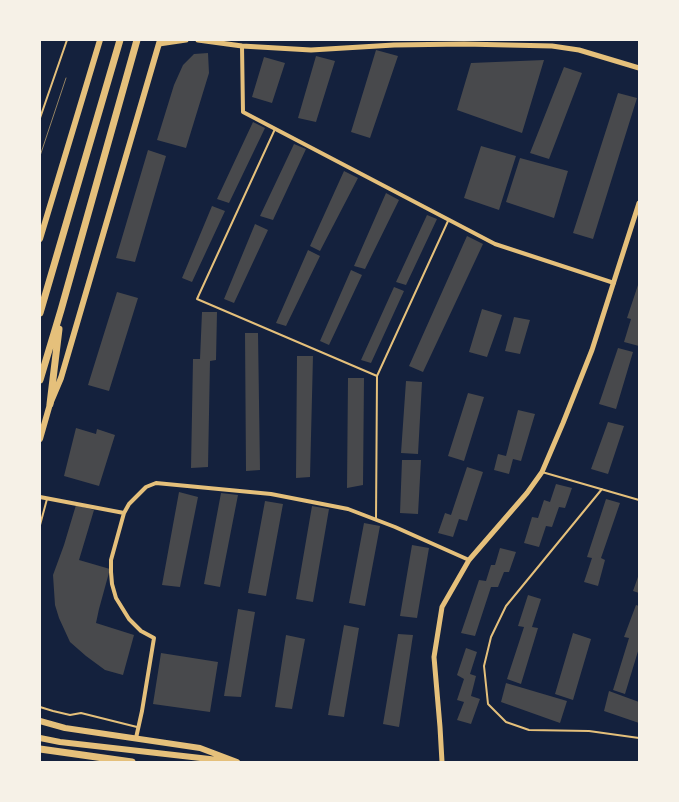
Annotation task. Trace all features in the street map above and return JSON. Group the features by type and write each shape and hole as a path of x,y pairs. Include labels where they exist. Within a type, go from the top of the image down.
{"highway":[{"path":"40,313 120,40"},
{"path":"40,380 62,310 137,40"},
{"path":"40,296 49,283"},
{"path":"50,404 62,310"},
{"path":"40,750 132,762"}],"main road":[{"path":"40,239 100,40"},
{"path":"40,439 50,404 61,378 159,42"},
{"path":"40,721 65,728 200,748 239,762"},
{"path":"40,738 60,742 239,762"}],"street":[{"path":"159,42 186,40"},
{"path":"198,40 242,46 311,50 464,42 552,46 579,50 639,68"},
{"path":"242,46 243,112 495,244 614,283"},
{"path":"442,762 434,657 442,607 469,560 527,492 542,472 592,350 639,203"},
{"path":"136,738 154,638 141,631 129,619 116,598 112,584 111,560 124,513 129,504 146,487 156,483 271,494 348,509 469,560"},
{"path":"40,497 124,513"}],"lane":[{"path":"40,118 67,40"},
{"path":"275,129 197,299 377,376"},
{"path":"376,520 377,376 448,220"},
{"path":"542,472 639,500"},
{"path":"602,489 506,606 491,637 484,666 488,704 506,722 529,730 588,731 639,738"},
{"path":"40,525 47,499"},
{"path":"40,707 70,715 81,713 139,728"}],"building":[{"path":"376,50 398,56 370,138 351,132"},
{"path":"208,53 209,73 186,148 157,140 174,85 183,65 194,54"},
{"path":"316,56 335,61 316,122 298,118"},
{"path":"264,57 285,63 272,103 252,97"},
{"path":"544,60 522,133 457,110 471,63"},
{"path":"564,67 582,73 549,159 530,153"},
{"path":"618,93 637,98 593,239 573,233"},
{"path":"253,122 265,128 229,203 217,199"},
{"path":"294,144 306,149 273,220 260,216"},
{"path":"481,146 516,156 499,210 464,198"},
{"path":"148,150 166,156 135,262 116,258"},
{"path":"520,158 568,171 554,218 506,202"},
{"path":"344,171 358,178 320,251 310,246"},
{"path":"386,193 399,200 365,269 354,266"},
{"path":"212,206 225,211 192,282 182,278"},
{"path":"427,215 437,219 406,285 396,282"},
{"path":"255,224 268,230 234,303 224,299"},
{"path":"467,236 483,244 423,372 409,366"},
{"path":"308,250 320,256 286,326 276,323"},
{"path":"351,270 362,275 329,345 320,341"},
{"path":"639,282 639,346 624,342 631,319 627,318"},
{"path":"394,287 404,291 371,363 361,360"},
{"path":"117,292 138,298 109,391 88,385"},
{"path":"482,309 502,315 487,357 469,352"},
{"path":"202,312 217,312 216,360 210,361 208,467 191,468 193,359 200,359"},
{"path":"514,317 530,320 520,354 505,351"},
{"path":"245,333 258,333 260,470 246,471"},
{"path":"618,348 633,352 616,409 599,404"},
{"path":"297,356 313,356 310,477 296,478"},
{"path":"348,378 364,378 363,485 347,488"},
{"path":"406,381 422,382 418,454 401,453"},
{"path":"468,393 484,397 464,461 448,456"},
{"path":"518,410 535,414 521,461 513,459 509,474 494,470 498,454 506,456"},
{"path":"608,422 624,426 608,474 591,469"},
{"path":"76,428 96,434 97,429 115,435 99,486 64,476"},
{"path":"402,460 421,460 418,514 400,513"},
{"path":"467,467 483,472 467,521 459,519 453,537 438,533 445,513 451,515"},
{"path":"556,484 572,488 565,508 559,507 552,527 546,526 539,547 524,543 532,517 538,518 544,500 550,502"},
{"path":"179,492 198,497 180,587 162,585"},
{"path":"221,493 238,495 220,587 204,584"},
{"path":"606,499 620,503 601,558 605,560 598,586 584,582 592,558 587,557"},
{"path":"265,501 283,504 266,596 248,593"},
{"path":"76,505 94,510 79,560 110,569 96,623 134,635 123,675 105,670 70,642 55,605 53,575"},
{"path":"312,506 329,509 313,602 296,599"},
{"path":"364,523 380,526 365,606 349,603"},
{"path":"412,545 429,548 417,618 400,616"},
{"path":"500,548 516,552 509,572 504,572 498,587 491,587 475,636 461,633 479,580 486,581 491,565 495,565"},
{"path":"639,574 639,593 633,591"},
{"path":"528,595 541,599 532,627 538,628 521,684 507,679 524,627 518,626"},
{"path":"636,605 639,606 639,648 625,694 613,690 629,638 624,637"},
{"path":"238,609 255,612 241,697 224,696"},
{"path":"344,625 359,628 344,717 328,715"},
{"path":"573,633 591,639 573,700 555,694"},
{"path":"398,634 413,635 399,727 383,724"},
{"path":"286,635 305,639 292,709 275,707"},
{"path":"466,648 477,652 470,674 476,676 471,696 480,699 471,724 457,720 464,702 457,700 464,679 457,675"},
{"path":"161,653 218,662 210,712 153,704"},
{"path":"506,683 567,701 560,723 501,702"},
{"path":"609,691 639,702 639,723 604,711"}],"tram line":[{"path":"40,156 66,78"}]}
